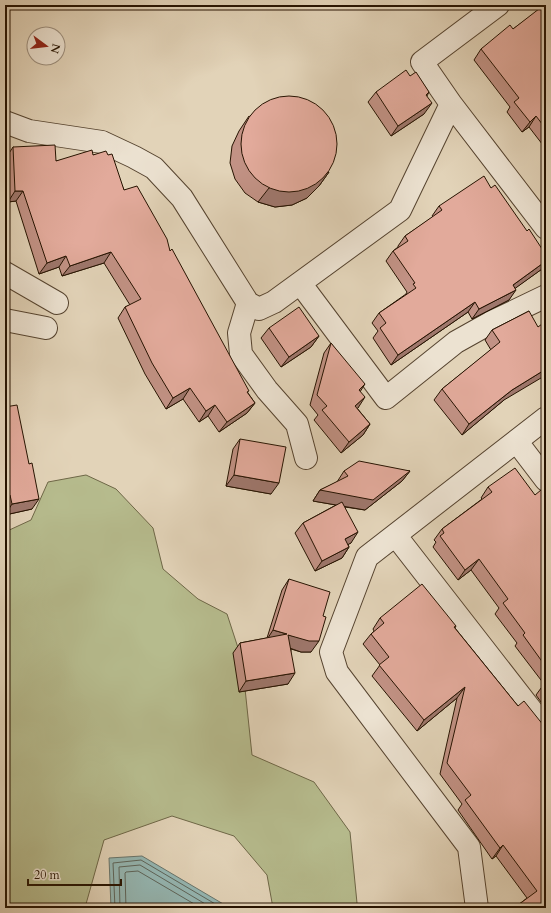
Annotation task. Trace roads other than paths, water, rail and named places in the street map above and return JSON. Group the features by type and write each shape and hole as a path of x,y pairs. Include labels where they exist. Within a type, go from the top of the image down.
{"street":[{"path":"498,5 422,62 450,104 546,228"},
{"path":"5,122 29,131 102,142 154,168 182,198 248,303 259,309 274,302 400,210 450,104"},
{"path":"5,273 57,303"},
{"path":"300,283 386,398 456,342 490,323 546,296"},
{"path":"248,303 238,333 241,354 267,390 298,424 306,458"},
{"path":"5,320 46,328"},
{"path":"477,908 469,847 337,672 331,652 368,557 546,418"},
{"path":"517,442 546,480"},
{"path":"396,536 546,729"}],"water":[{"path":"142,856 230,908 111,908 109,858"}]}
